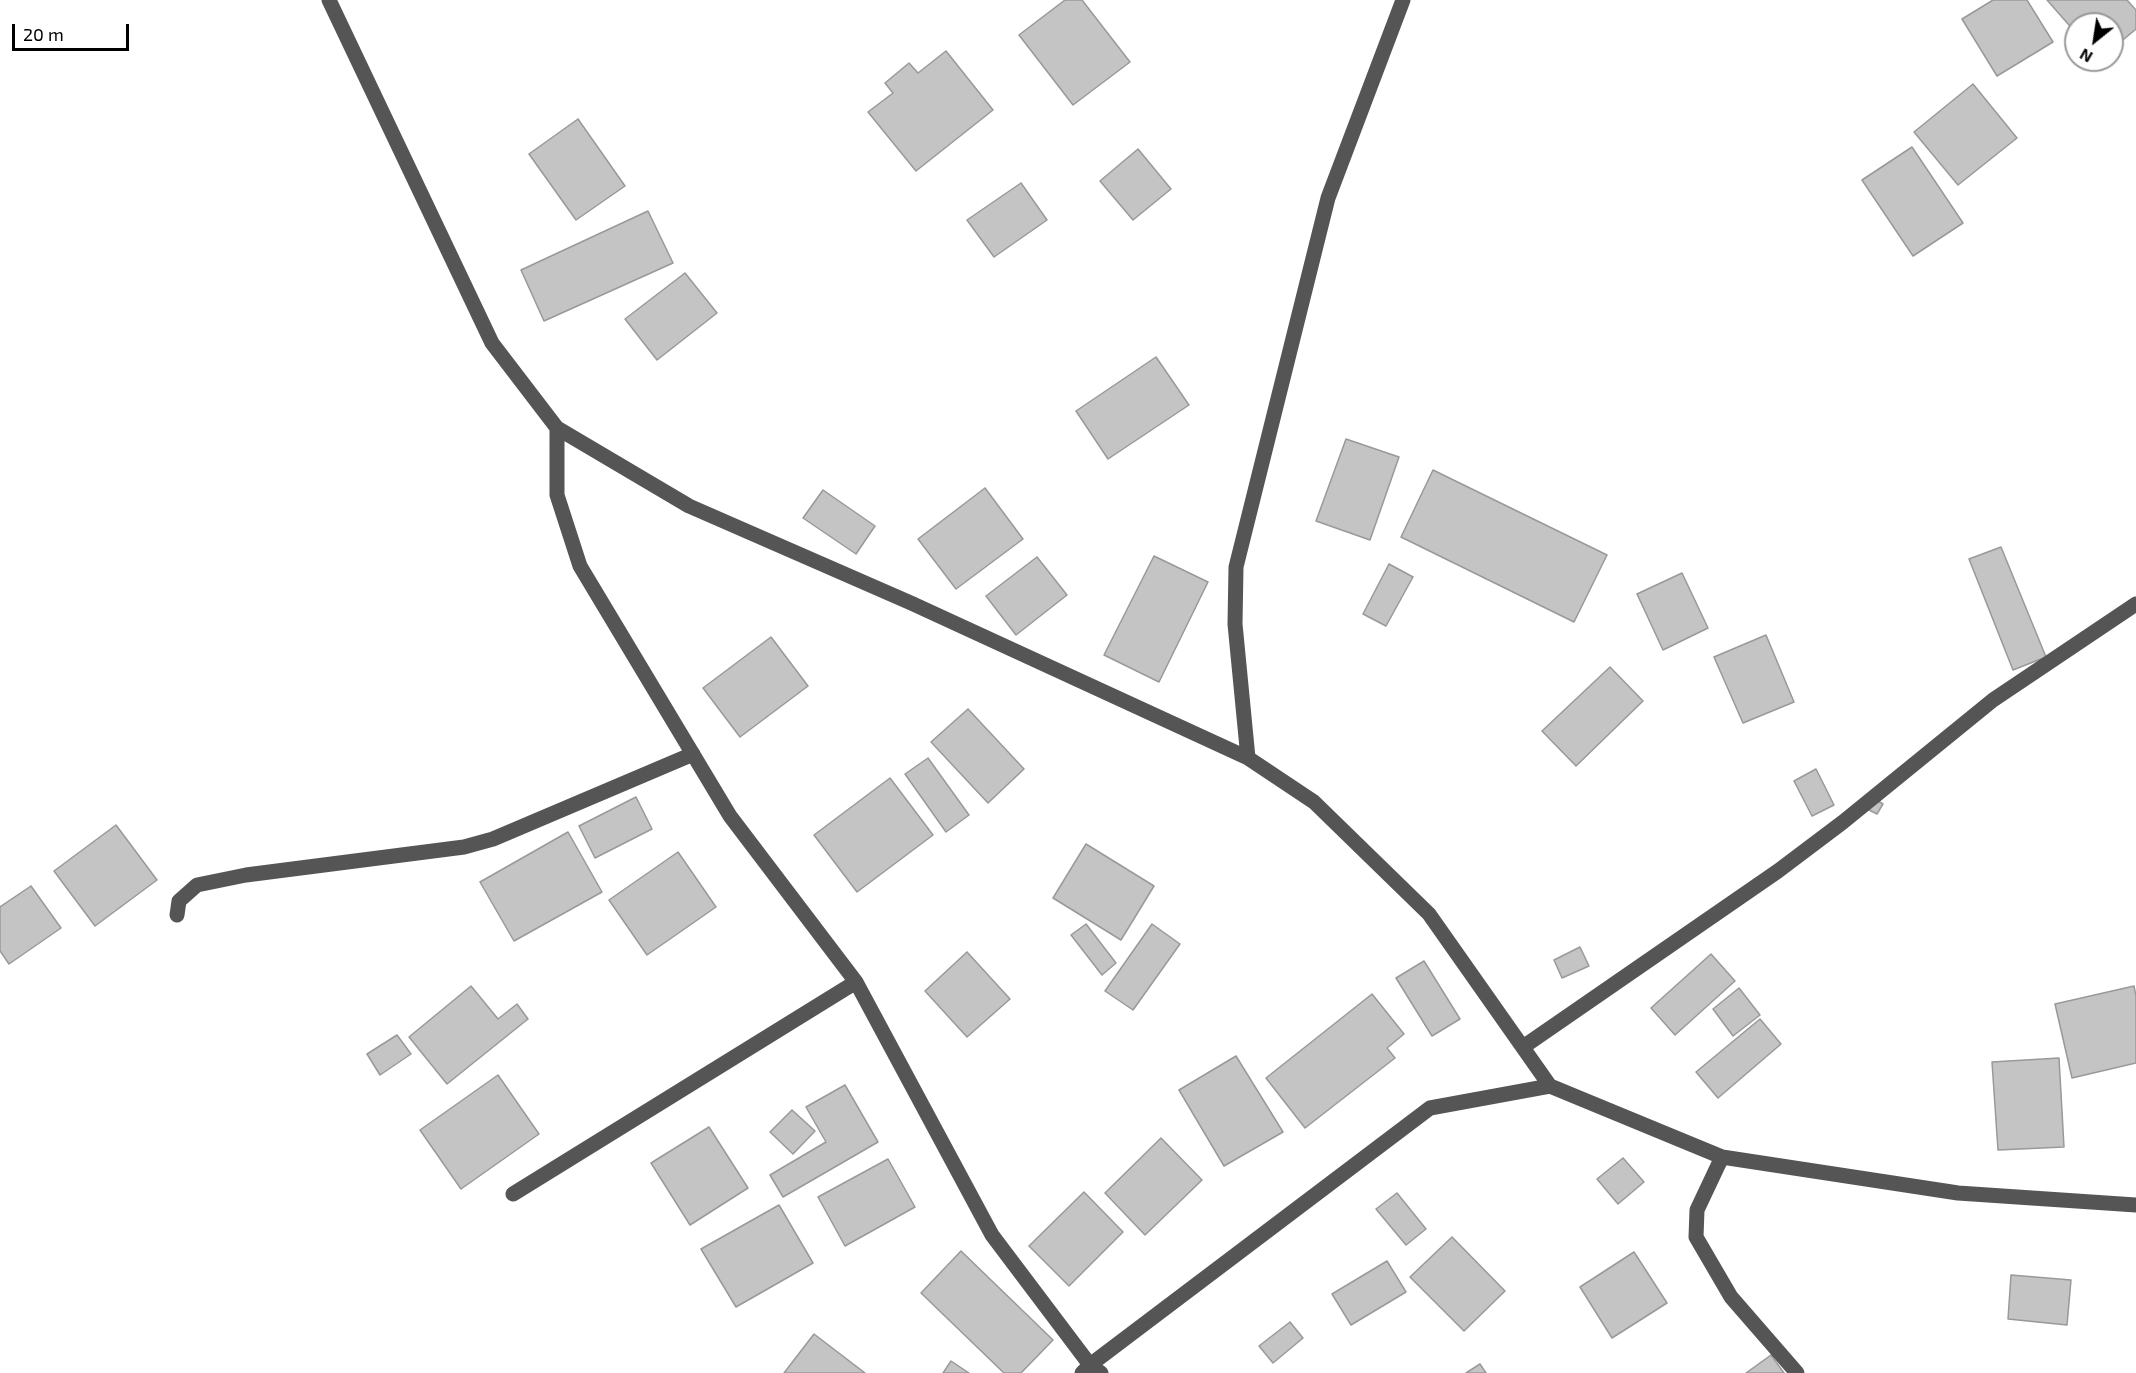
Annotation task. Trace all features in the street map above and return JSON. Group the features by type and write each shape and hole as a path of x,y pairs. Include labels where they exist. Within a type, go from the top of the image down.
{"street":[{"path":"328,0 492,343 557,428 689,506 922,608 1248,758 1314,802 1429,914 1550,1086 1722,1157 1958,1193 2136,1205"},
{"path":"1248,758 1235,624 1236,567 1328,198 1403,0"},
{"path":"557,428 557,495 580,566 730,816 856,982 992,1235 1091,1370 1430,1108 1550,1086"},
{"path":"1522,1047 1778,871 1844,822 1993,700 2136,604"},
{"path":"177,915 179,901 197,885 246,875 464,847 493,839 693,754"},
{"path":"513,1194 856,982"},
{"path":"1722,1157 1697,1210 1696,1237 1731,1297 1797,1373"}],"building":[{"path":"1065,0 1082,0 1130,62 1073,105 1019,35"},
{"path":"1993,0 2027,0 2053,42 1997,76 1962,19"},
{"path":"2047,0 2127,0 2136,10 2136,29 2124,39 2124,12 2064,12 2064,19"},
{"path":"946,51 993,110 916,171 868,112 893,93 885,83 909,63 918,73"},
{"path":"1973,84 2017,138 1958,185 1914,132"},
{"path":"578,119 625,186 576,220 529,154"},
{"path":"1912,147 1963,223 1913,256 1862,180"},
{"path":"1138,149 1171,189 1133,220 1100,181"},
{"path":"1021,183 1047,220 994,257 967,220"},
{"path":"648,211 673,263 544,321 521,270"},
{"path":"685,273 717,313 657,360 625,319"},
{"path":"1156,357 1189,405 1108,459 1076,411"},
{"path":"1346,439 1399,457 1370,540 1316,521"},
{"path":"1433,470 1607,555 1574,622 1401,537"},
{"path":"985,488 1023,539 956,589 918,539"},
{"path":"823,490 875,526 856,554 803,518"},
{"path":"2001,547 2046,657 2013,670 1969,559"},
{"path":"1154,556 1208,582 1159,682 1104,655"},
{"path":"1037,557 1067,595 1016,635 986,596"},
{"path":"1389,564 1413,577 1386,626 1363,614"},
{"path":"1682,573 1708,628 1663,650 1637,594"},
{"path":"1766,635 1794,702 1743,723 1714,657"},
{"path":"771,637 808,686 740,737 703,688"},
{"path":"1610,667 1643,701 1576,766 1542,731"},
{"path":"968,709 1024,769 988,803 931,742"},
{"path":"928,758 969,815 946,832 905,774"},
{"path":"1816,769 1834,805 1812,816 1794,781"},
{"path":"890,778 933,835 857,892 814,835"},
{"path":"636,797 652,829 595,858 579,826"},
{"path":"1875,799 1883,804 1877,814 1869,810"},
{"path":"116,825 157,880 95,926 54,871"},
{"path":"568,832 602,892 514,941 480,882"},
{"path":"1086,844 1154,886 1121,940 1053,898"},
{"path":"678,852 716,907 647,955 609,900"},
{"path":"31,886 61,928 9,964 0,951 0,907"},
{"path":"1086,924 1116,963 1102,975 1071,935"},
{"path":"1152,924 1180,944 1133,1010 1105,991"},
{"path":"1580,947 1589,966 1562,978 1554,960"},
{"path":"967,952 1010,999 967,1037 925,991"},
{"path":"1711,954 1735,981 1675,1035 1651,1008"},
{"path":"1424,961 1460,1019 1432,1036 1396,978"},
{"path":"471,986 498,1019 517,1004 528,1019 447,1084 409,1037"},
{"path":"2134,986 2136,1063 2072,1078 2055,1004"},
{"path":"1739,988 1760,1015 1733,1036 1713,1009"},
{"path":"1372,994 1404,1034 1387,1048 1395,1058 1305,1128 1266,1078"},
{"path":"1760,1019 1781,1044 1718,1098 1696,1072"},
{"path":"397,1035 411,1054 380,1075 367,1054"},
{"path":"1236,1056 1283,1132 1224,1166 1179,1090"},
{"path":"2059,1058 2064,1147 1998,1150 1992,1062"},
{"path":"498,1075 539,1134 461,1189 420,1130"},
{"path":"845,1085 878,1142 783,1197 770,1175 826,1142 806,1107"},
{"path":"792,1110 815,1131 793,1154 770,1132"},
{"path":"709,1127 748,1188 690,1225 651,1163"},
{"path":"1161,1138 1202,1180 1145,1235 1105,1193"},
{"path":"1623,1158 1644,1182 1618,1204 1597,1179"},
{"path":"888,1159 915,1207 845,1246 818,1197"},
{"path":"1084,1192 1123,1232 1069,1286 1029,1246"},
{"path":"1397,1193 1426,1229 1406,1245 1376,1209"},
{"path":"779,1205 813,1263 736,1307 701,1249"},
{"path":"1452,1237 1505,1291 1464,1331 1410,1277"},
{"path":"961,1251 1053,1340 1021,1373 1004,1373 921,1293"},
{"path":"1634,1252 1667,1303 1612,1338 1580,1287"},
{"path":"1387,1261 1406,1292 1351,1325 1332,1294"},
{"path":"2011,1275 2071,1280 2067,1325 2008,1319"},
{"path":"1290,1322 1303,1338 1273,1363 1259,1346"},
{"path":"814,1334 865,1373 784,1373"},
{"path":"1771,1355 1784,1373 1746,1373"},
{"path":"951,1361 969,1373 943,1373"},
{"path":"1480,1364 1486,1373 1466,1373"}]}
